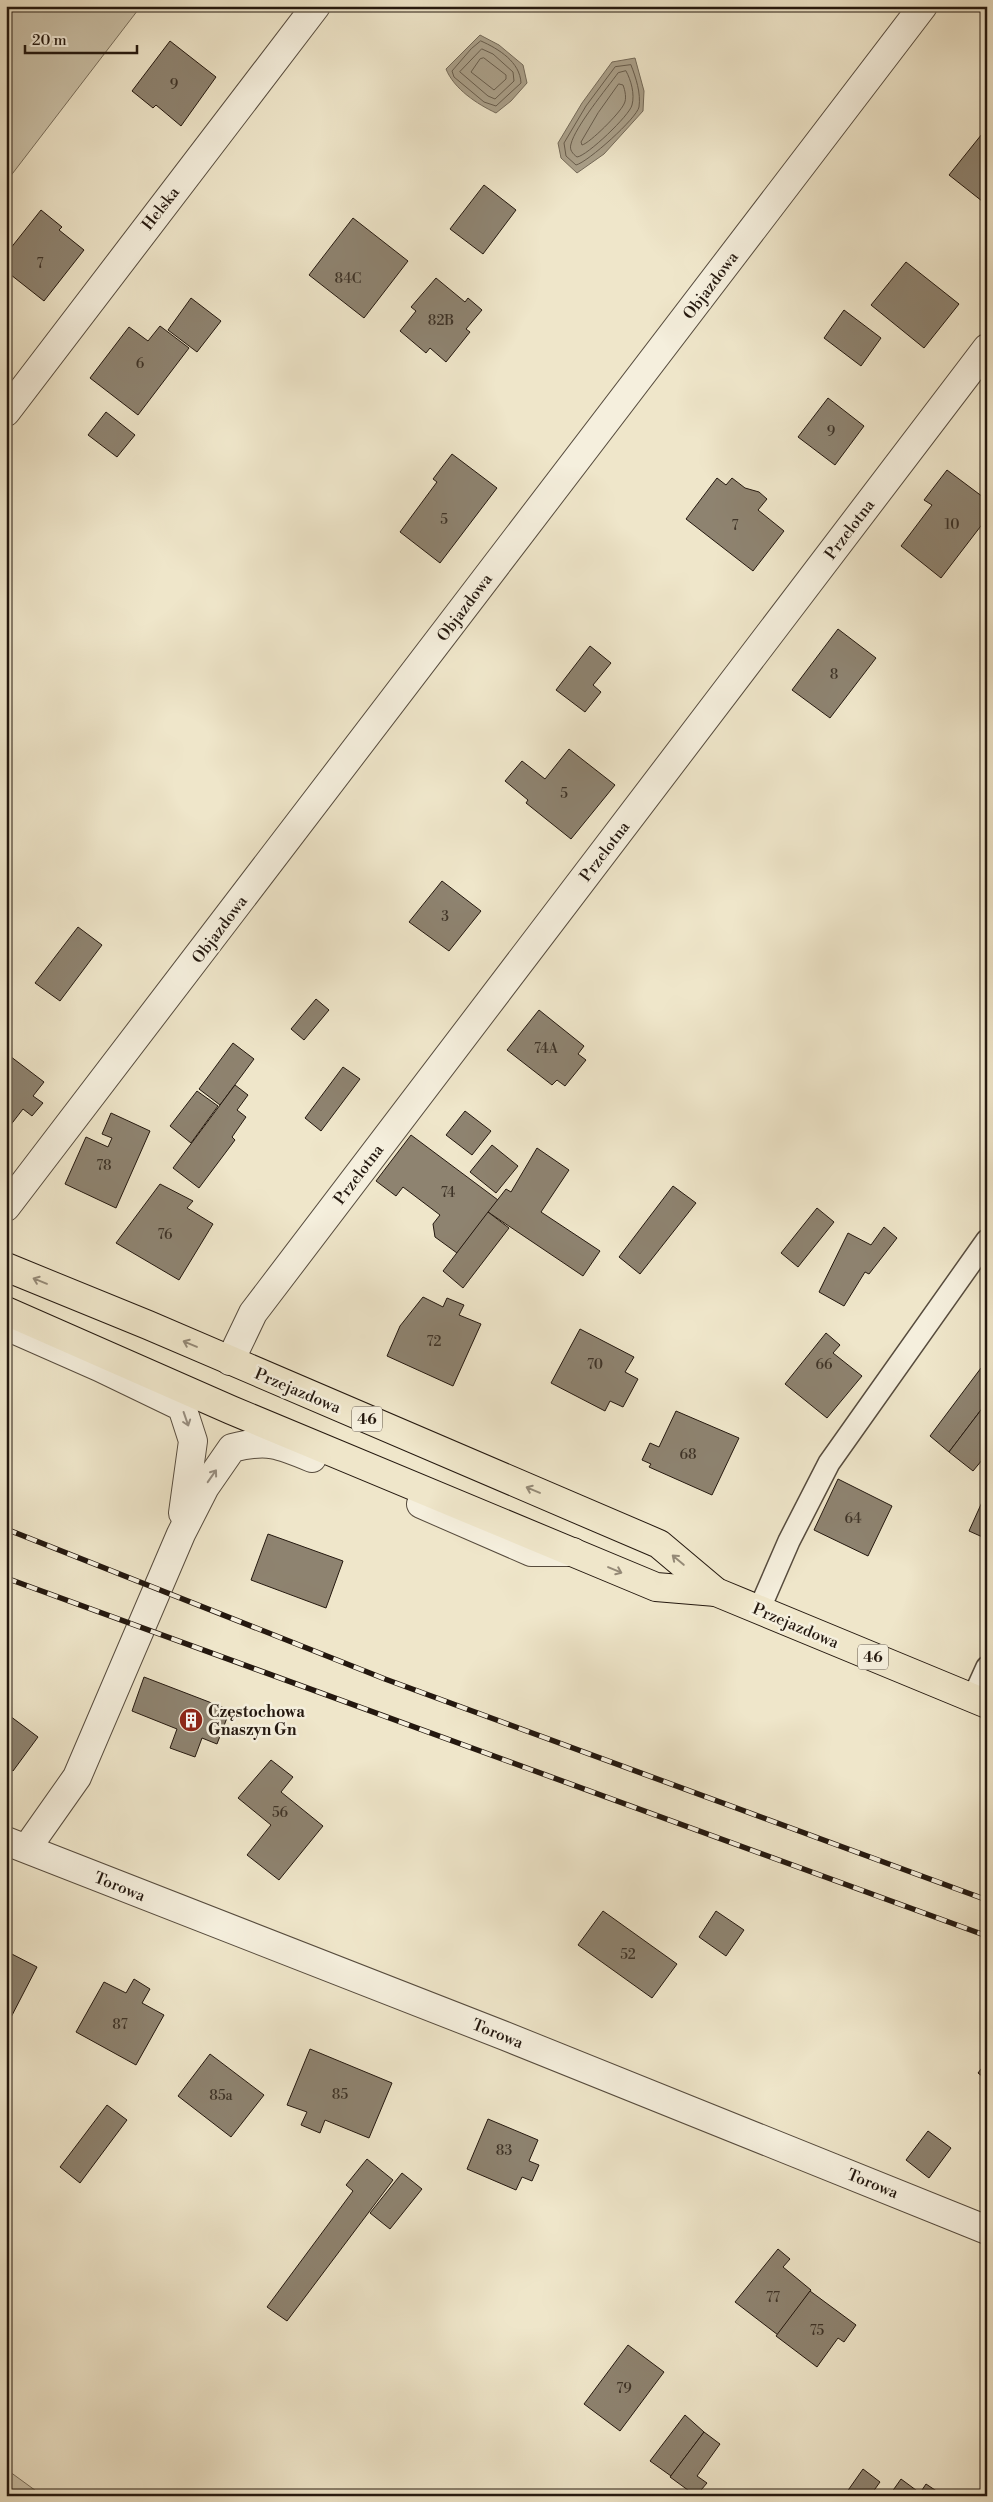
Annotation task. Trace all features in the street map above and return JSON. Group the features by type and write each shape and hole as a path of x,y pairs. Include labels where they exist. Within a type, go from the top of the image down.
{"main road":[{"name":"Przejazdowa","path":"6,1267 659,1544 716,1592 980,1701"},
{"name":"Przejazdowa","path":"6,1311 230,1410 656,1587 716,1592"}],"street":[{"name":"Helska","path":"6,412 316,6"},
{"name":"Objazdowa","path":"6,1207 923,6"},
{"name":"Przelotna","path":"230,1361 253,1312 987,348"},
{"path":"6,1326 123,1378 182,1407 193,1440 181,1534"},
{"path":"16,1845 77,1777 181,1534 205,1486 232,1448 257,1442 283,1445 531,1552 575,1552"},
{"name":"Torowa","path":"16,1845 122,1888 271,1943 710,2117 987,2230"}],"lane":[{"path":"759,1610 789,1541 829,1463 987,1240"},
{"path":"980,1701 987,1667"}],"shaded area":[{"path":"6,6 141,6 6,182"},
{"path":"6,2469 43,2496 6,2496"}],"water":[{"path":"480,35 499,45 523,65 527,83 511,101 496,113 481,105 460,89 446,69"},
{"path":"635,58 644,91 643,111 604,154 577,173 561,158 558,143 582,103 612,62"}],"building":[{"path":"170,41 216,77 181,126 156,105 153,108 132,91"},
{"path":"987,130 987,205 949,175"},
{"path":"484,185 516,210 483,254 450,229"},
{"path":"41,210 62,227 59,230 84,250 44,301 6,271 6,254"},
{"path":"353,218 408,261 364,318 309,275"},
{"path":"906,262 959,304 924,348 871,305"},
{"path":"436,278 465,302 468,298 482,310 466,329 470,332 446,362 430,348 426,353 400,331 416,311 411,307"},
{"path":"191,298 221,321 197,352 168,330"},
{"path":"844,310 881,338 861,366 824,338"},
{"path":"160,326 189,348 138,415 90,378 129,327 148,341"},
{"path":"828,398 864,426 835,465 798,437"},
{"path":"106,412 135,435 117,457 88,435"},
{"path":"452,454 497,488 440,563 400,532 437,482 433,479"},
{"path":"947,470 987,500 987,518 941,578 901,546 932,505 924,500"},
{"path":"717,478 726,485 732,478 745,488 759,492 767,499 758,510 784,531 753,571 686,519"},
{"path":"838,629 876,658 830,718 792,690"},
{"path":"590,646 611,663 593,685 601,692 585,712 556,690"},
{"path":"569,749 615,785 571,839 526,803 528,800 505,781 522,761 545,779"},
{"path":"442,881 481,911 449,951 409,922"},
{"path":"78,927 102,945 60,1001 35,983"},
{"path":"316,999 329,1010 304,1040 291,1029"},
{"path":"539,1010 584,1046 578,1054 586,1060 565,1086 557,1080 552,1085 507,1050"},
{"path":"233,1043 254,1059 220,1105 199,1089"},
{"path":"6,1053 44,1082 33,1096 43,1103 32,1116 23,1109 6,1131"},
{"path":"343,1067 360,1079 321,1131 305,1118"},
{"path":"235,1085 248,1095 237,1110 246,1117 232,1137 235,1140 199,1188 173,1168"},
{"path":"197,1091 218,1106 191,1143 170,1126"},
{"path":"465,1111 491,1131 472,1155 446,1135"},
{"path":"111,1113 150,1131 116,1208 65,1184 86,1137 108,1147 112,1138 102,1134"},
{"path":"411,1135 498,1200 457,1253 435,1237 433,1224 440,1215 403,1187 396,1196 376,1181"},
{"path":"492,1145 518,1166 496,1193 470,1172"},
{"path":"537,1148 569,1170 541,1212 600,1251 583,1276 488,1212 506,1189 511,1192"},
{"path":"160,1184 193,1201 187,1208 213,1224 179,1280 116,1243"},
{"path":"673,1186 696,1203 640,1274 619,1257"},
{"path":"817,1208 834,1222 798,1267 781,1253"},
{"path":"488,1212 509,1228 463,1288 443,1271"},
{"path":"884,1227 897,1238 869,1274 865,1272 844,1306 819,1292 848,1233 871,1245"},
{"path":"423,1297 443,1307 447,1298 464,1305 459,1315 481,1324 453,1386 387,1356 400,1326"},
{"path":"580,1329 634,1357 625,1372 638,1379 623,1407 610,1401 605,1411 551,1383"},
{"path":"826,1333 840,1345 833,1353 862,1376 827,1418 785,1384"},
{"path":"981,1368 987,1373 987,1402 949,1452 930,1436"},
{"path":"987,1402 987,1454 973,1471 949,1452"},
{"path":"676,1411 739,1438 712,1495 649,1467 651,1464 642,1460 650,1443 659,1447"},
{"path":"838,1479 892,1506 868,1556 814,1530"},
{"path":"987,1491 987,1539 969,1531"},
{"path":"268,1534 343,1561 326,1608 251,1580"},
{"name":"Częstochowa Gnaszyn Gn","path":"144,1677 230,1710 217,1744 202,1738 195,1757 170,1748 177,1729 132,1711"},
{"path":"6,1713 38,1737 13,1771 6,1767"},
{"path":"271,1760 293,1777 281,1792 323,1826 279,1880 247,1855 271,1825 238,1798"},
{"path":"603,1911 677,1964 652,1998 578,1945"},
{"path":"716,1911 744,1930 726,1956 699,1937"},
{"path":"6,1951 37,1967 8,2023 6,2022"},
{"path":"134,1979 150,1989 142,2003 164,2015 136,2065 76,2032 104,1982 126,1993"},
{"path":"310,2049 392,2083 369,2138 325,2120 320,2133 301,2125 307,2112 287,2105"},
{"path":"210,2054 264,2095 231,2137 178,2096"},
{"path":"987,2061 987,2080 978,2073"},
{"path":"107,2105 127,2120 80,2183 60,2167"},
{"path":"488,2119 538,2140 529,2161 539,2165 532,2181 522,2177 516,2190 467,2169"},
{"path":"928,2131 951,2148 929,2178 906,2160"},
{"path":"367,2159 393,2180 287,2321 267,2307 353,2191 346,2185"},
{"path":"402,2173 422,2189 390,2229 370,2213"},
{"path":"778,2249 790,2259 783,2267 811,2290 778,2335 735,2302"},
{"path":"810,2291 856,2325 844,2342 838,2338 817,2367 776,2336"},
{"path":"628,2345 664,2372 620,2431 584,2404"},
{"path":"685,2415 704,2432 671,2476 650,2461"},
{"path":"704,2432 720,2444 697,2476 707,2483 696,2496 670,2477"},
{"path":"863,2469 880,2482 870,2496 844,2496"},
{"path":"901,2479 920,2493 926,2484 941,2494 889,2496"}],"railway":[{"path":"6,1529 385,1679 987,1900"},
{"path":"6,1578 987,1936"}],"place":[{"name":"Częstochowa Gnaszyn Gn","path":"191,1720"}]}
